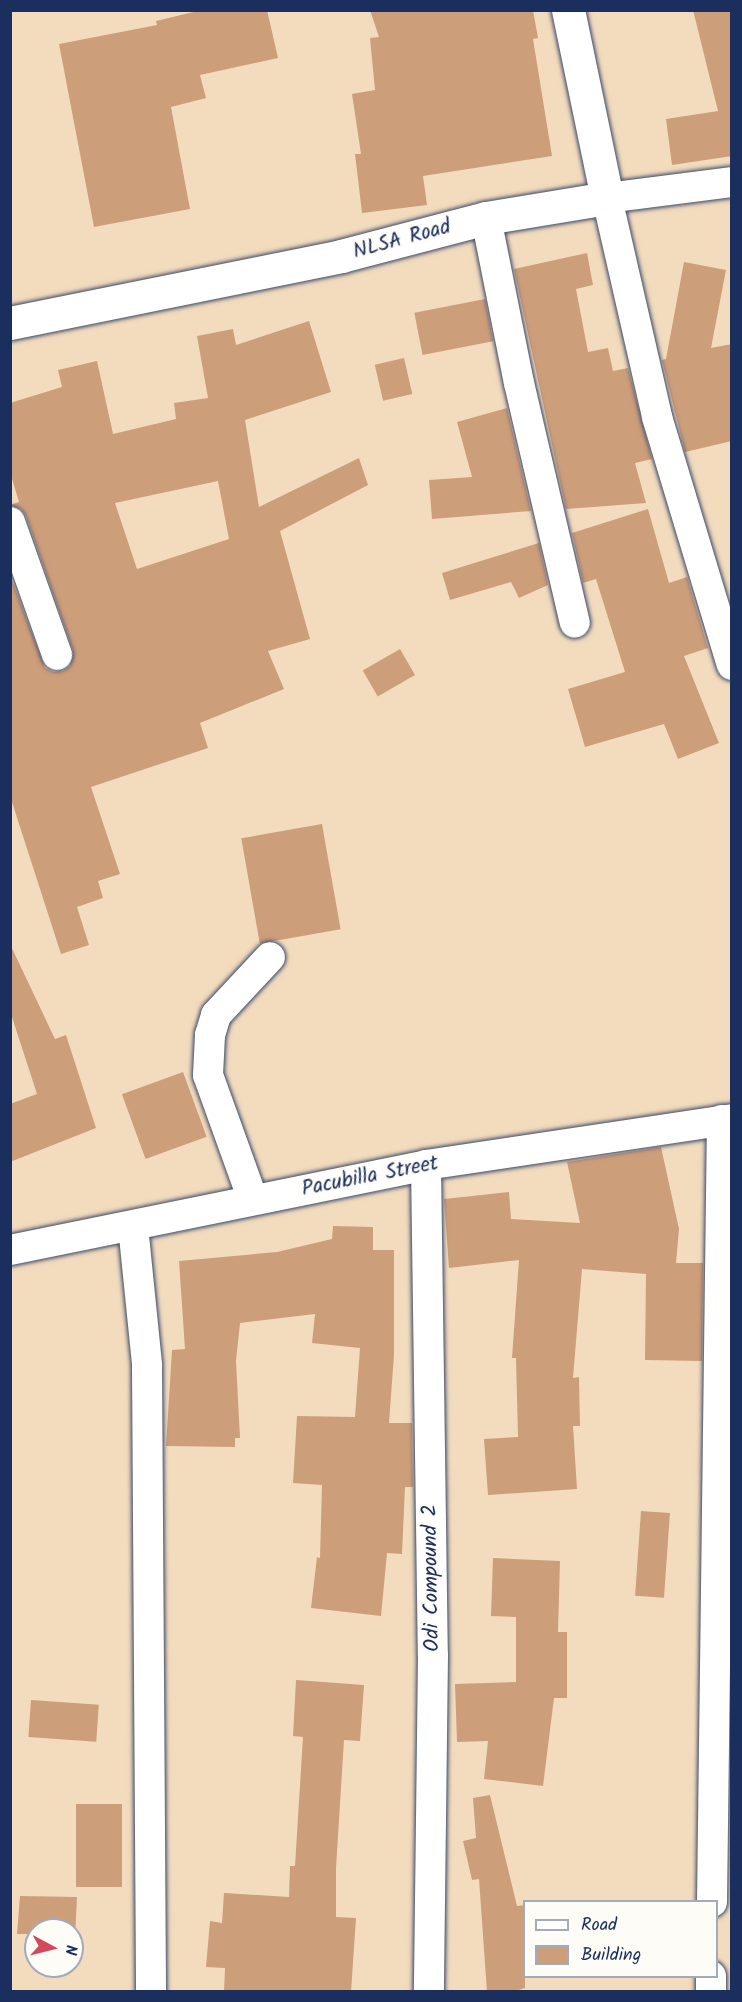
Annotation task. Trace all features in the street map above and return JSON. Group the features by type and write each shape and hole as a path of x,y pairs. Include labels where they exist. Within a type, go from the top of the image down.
{"main road":[{"path":"568,10 607,198"},
{"name":"NLSA Road","path":"10,323 341,256 486,218 607,198"}],"street":[{"path":"732,182 607,198 657,417 732,665"},
{"path":"486,218 519,383 575,623"},
{"path":"10,522 57,655"},
{"path":"253,1200 208,1075 210,1035 216,1015 270,957"},
{"path":"712,1900 727,1120"},
{"name":"Pacubilla Street","path":"10,1250 426,1165 727,1120"},
{"name":"Odi Compound 2","path":"426,1165 433,1655 429,1992"},
{"path":"133,1226 147,1365 151,1992"}],"building":[{"path":"202,10 267,10 278,58 200,75 206,98 171,107 190,209 94,227 59,44 157,25 156,21"},
{"path":"370,10 533,10 538,38 533,39 552,156 423,176 427,205 362,213 355,154 361,154 352,94 375,90 370,38 379,37"},
{"path":"693,10 732,10 732,156 672,165 666,119 718,111"},
{"path":"587,253 593,285 576,289 588,352 608,348 613,371 628,368 652,459 635,463 646,503 566,509 514,269"},
{"path":"684,262 726,270 711,348 732,344 732,441 685,452 662,360 666,359"},
{"path":"485,299 493,341 423,355 414,313"},
{"path":"309,321 331,392 245,420 259,507 359,458 368,485 280,531 310,639 268,651 284,689 200,723 208,748 91,787 120,874 98,881 103,898 77,907 89,945 61,954 10,796 10,575 45,668 53,672 63,671 70,666 73,650 26,516 21,509 10,505 19,502 10,472 10,403 62,387 58,370 97,361 113,434 176,419 174,403 208,398 197,336 233,329 236,345","holes":["218,481 229,539 137,569 115,503"]},
{"path":"404,358 412,394 383,401 375,365"},
{"path":"507,408 531,511 432,519 429,480 472,477 457,422"},
{"path":"648,509 669,583 687,577 708,648 684,656 719,743 678,759 664,724 585,747 568,689 625,672 596,579 583,583 572,533"},
{"path":"539,543 548,585 519,598 511,582 450,600 442,573"},
{"path":"400,649 415,675 378,696 363,670"},
{"path":"322,824 341,929 260,944 241,838"},
{"path":"10,944 55,1039 66,1035 96,1128 10,1162 10,1104 37,1094 10,1011"},
{"path":"183,1072 207,1137 146,1159 122,1094"},
{"path":"661,1147 679,1229 676,1263 703,1263 702,1361 645,1360 646,1274 582,1269 573,1378 579,1377 580,1426 573,1426 577,1489 488,1495 484,1439 518,1437 516,1358 512,1358 519,1260 449,1268 444,1199 509,1192 511,1219 580,1223 567,1162"},
{"path":"333,1226 373,1227 373,1250 394,1250 394,1355 389,1423 412,1423 413,1487 405,1487 402,1554 387,1553 381,1616 311,1608 317,1557 320,1558 322,1485 293,1483 297,1416 355,1417 360,1348 312,1343 315,1314 240,1323 236,1361 240,1438 235,1438 235,1447 166,1446 172,1350 185,1349 179,1261 277,1252 332,1239"},
{"path":"641,1511 670,1513 664,1598 635,1596"},
{"path":"493,1558 560,1561 558,1632 567,1632 567,1698 554,1698 543,1786 484,1779 488,1741 457,1742 455,1684 516,1682 516,1617 491,1616"},
{"path":"296,1680 364,1685 360,1741 344,1740 336,1868 336,1917 356,1918 351,1992 224,1992 225,1968 206,1967 210,1921 222,1923 224,1893 289,1897 290,1866 295,1866 303,1737 293,1736"},
{"path":"31,1700 99,1705 96,1742 28,1737"},
{"path":"490,1795 517,1906 523,1905 525,1988 512,1992 487,1992 479,1879 472,1880 463,1841 476,1838 473,1798"},
{"path":"76,1804 122,1804 122,1887 76,1887"},
{"path":"20,1896 77,1897 76,1918 24,1918 24,1934 17,1934"}]}
